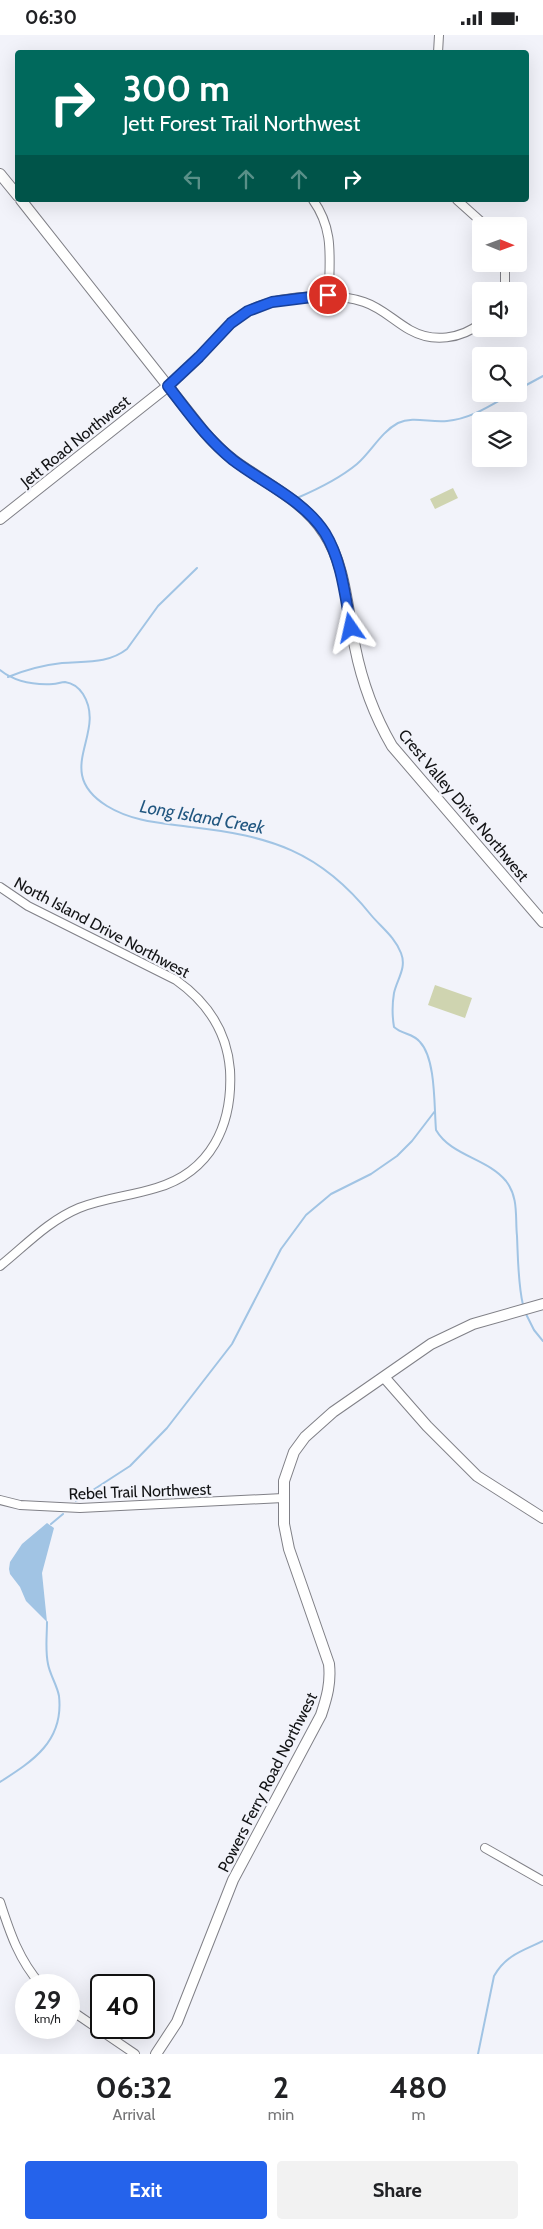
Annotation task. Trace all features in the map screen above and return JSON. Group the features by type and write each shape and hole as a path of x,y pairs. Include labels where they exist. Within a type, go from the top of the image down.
{"street":[{"path":"438,35 438,50"},
{"path":"0,173 15,192"},
{"name":"Crest Valley Drive Northwest","path":"23,202 218,447 289,498 320,527 334,551 341,572 360,669 370,701 392,746 543,922"},
{"path":"314,202 321,212 330,241 328,295"},
{"path":"459,202 476,217"},
{"path":"168,386 231,323 248,311 272,302 328,295 348,297 384,311 408,329 426,336 440,338 459,335 472,328"},
{"name":"Jett Road Northwest","path":"0,519 168,386"},
{"name":"North Island Drive Northwest","path":"0,1266 38,1232 62,1216 95,1202 171,1183 198,1165 210,1151 220,1134 227,1116 231,1082 226,1048 219,1028 209,1009 188,988 176,980 28,906 1,889"},
{"name":"Powers Ferry Road Northwest","path":"156,2054 176,2022 233,1880 321,1715 329,1693 328,1664 289,1549 284,1524 284,1481 288,1466 305,1437 333,1412 431,1344 473,1324 543,1304"},
{"path":"384,1377 477,1476 543,1518"},
{"name":"Rebel Trail Northwest","path":"0,1500 20,1505 66,1508 283,1499"},
{"path":"485,1848 543,1881"},
{"path":"0,1902 15,1947 32,1974"},
{"path":"80,2016 135,2054"}],"green space":[{"path":"453,488 458,498 435,509 430,499"},
{"path":"435,985 472,998 465,1018 428,1005"}],"water":[{"path":"47,1523 54,1528 42,1573 47,1622 26,1601 9,1569 10,1562 22,1544"}],"waterway":[{"path":"527,385 543,376"},
{"path":"297,498 328,483 350,469 362,459 386,432 398,423 410,420 456,420 481,411 497,402"},
{"path":"8,677 41,666 96,661 120,654 127,649 158,606 197,568"},
{"name":"Long Island Creek","path":"0,670 19,680 32,683 68,683 75,686 83,694 89,709 87,738 81,766 83,779 91,793 107,806 137,819 245,836 292,850 312,861 352,893 392,937 403,958 401,973 393,997 394,1027 417,1039 425,1050 432,1071 436,1130 451,1146 498,1173 510,1187 516,1208 519,1280 523,1305"},
{"path":"76,1501 130,1466 167,1428 232,1344 281,1249 306,1215 331,1194 371,1174 397,1156 412,1141 435,1111"},
{"name":"Long Island Creek","path":"525,1312 534,1330 543,1341"},
{"path":"51,1524 63,1514"},
{"path":"0,1782 24,1766 44,1748 57,1725 59,1696 47,1659 47,1622"},
{"path":"478,2054 494,1976 509,1958 543,1941"}],"route":[{"path":"328,295 272,302 248,311 231,323 168,386 218,447 289,498 320,527 334,551 341,572 351,628"}]}
